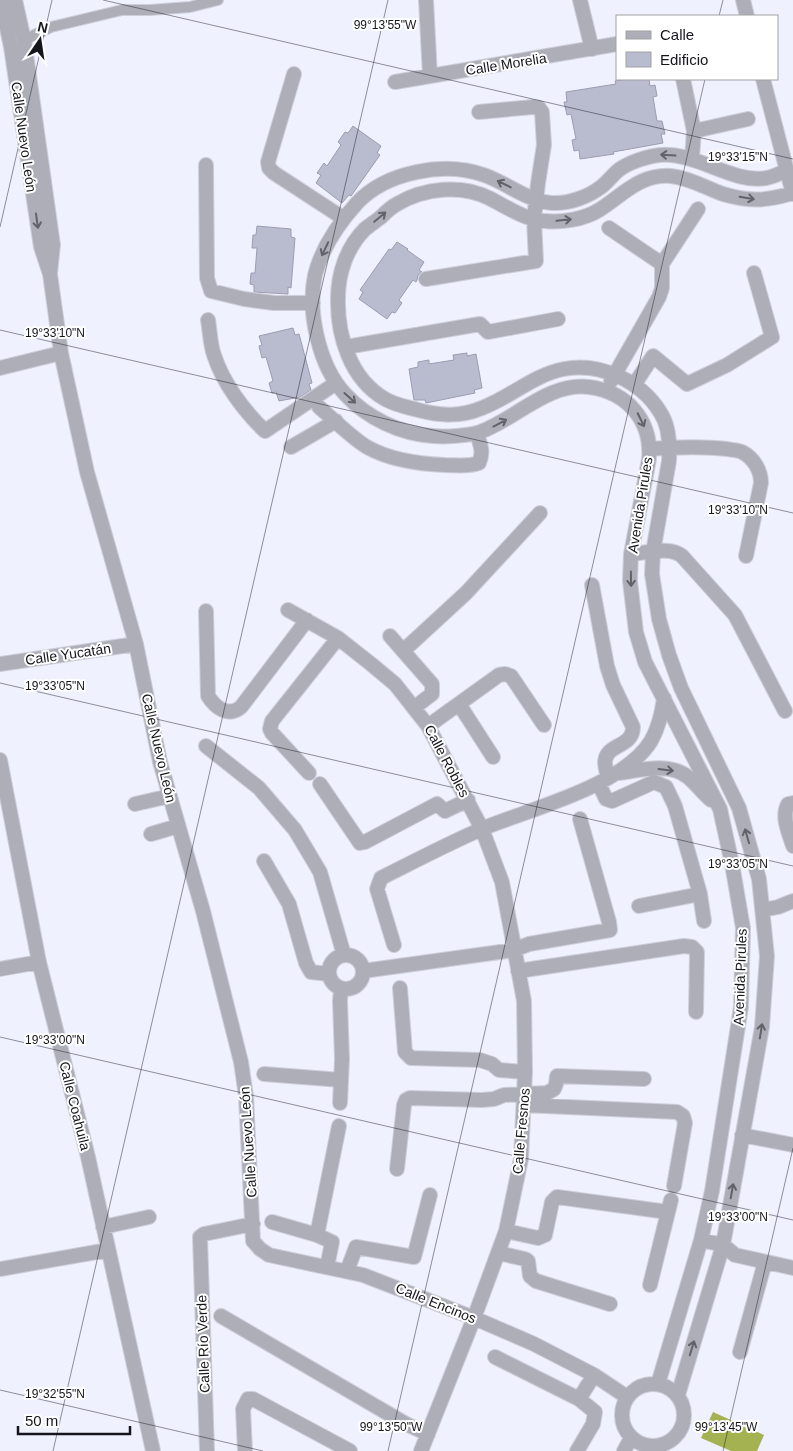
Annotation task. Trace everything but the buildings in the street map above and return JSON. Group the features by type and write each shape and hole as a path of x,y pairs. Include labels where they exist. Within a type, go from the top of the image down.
{"street":[{"name":"Calle Nuevo León","path":"1,0 6,49 41,247 50,274 61,353 87,472 136,644 160,762 203,912 241,1062 246,1096 253,1224"},
{"name":"Calle Nuevo León","path":"15,0 24,40 53,245 50,274"},
{"path":"6,49 50,27 122,10 190,7 218,0"},
{"path":"426,0 430,76"},
{"path":"580,0 592,49"},
{"path":"743,0 747,15"},
{"name":"Calle Morelia","path":"395,82 616,44"},
{"path":"294,74 268,162 269,168 344,218"},
{"path":"683,80 694,131 692,158"},
{"path":"763,80 793,193"},
{"path":"426,279 536,261 534,219 544,145 542,112 539,108 533,106 480,112"},
{"path":"694,131 748,119"},
{"name":"Avenida Pirules","path":"658,1384 701,1240 712,1192 742,1007 743,928 720,809 645,662 636,632 630,580 632,554 650,449 640,416 630,404 618,396 605,390 587,386 557,390 499,424 476,434 433,436 395,428 366,412 336,383 321,350 314,324 315,277 323,252 344,218 362,198 377,187 396,178 422,172 446,169 485,175 536,199 552,203 585,196 600,188 621,168 659,155 692,158 749,178 765,178 786,171"},
{"path":"206,165 207,278 212,291 244,299 267,302 313,303"},
{"path":"724,194 731,173"},
{"name":"Avenida Pirules","path":"678,1395 723,1245 762,1027 767,956 759,879 739,808 681,688 669,655 657,601 652,574 653,552 670,460 666,427 661,413 634,384 616,374 579,367 552,371 533,378 508,396 470,412 442,416 401,406 385,399 372,390 351,362 338,322 338,294 340,276 345,259 364,230 395,205 414,195 432,191 468,191 486,196 520,215 545,221 570,220 596,212 630,186 649,178 670,176 693,181 724,194 756,200 770,200 793,193"},
{"path":"605,390 659,297 662,288 662,264 698,209"},
{"path":"609,228 662,264"},
{"path":"634,384 653,356 688,384 726,365 772,337 754,273"},
{"path":"346,347 480,324 488,332 558,319"},
{"path":"208,320 214,354 226,383 265,431 336,383"},
{"path":"314,324 338,322"},
{"path":"0,368 61,353"},
{"path":"319,407 365,446 385,455 426,464 471,466 479,463 482,456 482,447 476,434"},
{"path":"291,448 336,421"},
{"path":"650,449 686,446 742,451 754,462 761,474 761,483 746,556"},
{"path":"403,651 466,593 540,513"},
{"path":"632,554 668,550 677,552 734,614 785,711"},
{"path":"592,585 607,666 613,684 633,727 633,734 630,739 610,751 605,759 609,778 606,799 612,801 654,782 666,787 675,806 700,894 704,920"},
{"name":"Calle Robles","path":"288,610 338,638 395,684 415,707 428,726 482,829"},
{"path":"206,611 208,696 212,704 228,712 236,711 240,707 307,620"},
{"path":"390,636 432,684 432,694 415,707"},
{"path":"309,773 270,729 272,722 338,638"},
{"name":"Calle Yucatán","path":"0,664 136,644"},
{"path":"428,726 499,675 505,674 511,676 544,724"},
{"path":"609,778 638,756 650,742 660,721 664,698"},
{"path":"459,704 493,757"},
{"path":"206,746 259,788 295,830 320,872 344,955"},
{"name":"Calle Coahuila","path":"0,760 39,962 88,1157 152,1451"},
{"path":"394,945 377,889 381,878 482,829 609,778 651,769 671,770 687,776 720,809"},
{"path":"320,784 360,843 437,804 445,811 468,800"},
{"path":"135,804 170,796"},
{"path":"793,803 788,804 785,816 793,846"},
{"path":"363,971 514,950 529,944 610,930 610,922 580,819"},
{"path":"151,834 178,826"},
{"name":"Calle Fresnos","path":"421,1451 474,1318 506,1231 521,1159 525,1072 524,1001 502,882 482,829"},
{"path":"264,861 288,904 306,964 311,972 329,974"},
{"path":"639,906 700,894"},
{"path":"762,910 778,907 793,901"},
{"path":"518,970 684,946 692,947 697,952 696,1012"},
{"path":"344,955 357,959 363,971 359,983 354,987 341,988 335,985 329,974 333,961 344,955"},
{"path":"0,969 39,962"},
{"path":"340,1103 341,988"},
{"path":"400,988 405,1052 407,1056 411,1058 480,1060 492,1064 499,1070 525,1072"},
{"path":"264,1074 341,1080"},
{"path":"524,1100 554,1089 556,1076 644,1079"},
{"path":"397,1169 406,1100 410,1098 482,1100 504,1096 524,1100 677,1112 684,1116 685,1123 674,1186"},
{"path":"317,1235 339,1126"},
{"path":"742,1135 793,1145"},
{"path":"347,1271 356,1247 414,1258 430,1195"},
{"path":"506,1231 538,1238 542,1237 545,1235 552,1202 557,1198 670,1206 650,1285"},
{"path":"104,1227 149,1217"},
{"path":"272,1222 317,1235 332,1242 327,1267"},
{"name":"Calle Río Verde","path":"207,1451 200,1237 204,1234 253,1224"},
{"name":"Calle Encinos","path":"253,1224 253,1241 264,1252 363,1274 474,1318 534,1344 594,1375 627,1397"},
{"path":"701,1240 723,1245 735,1255 793,1268"},
{"path":"0,1269 108,1250"},
{"path":"498,1252 528,1261 530,1276 536,1281 610,1304"},
{"path":"740,1352 765,1262"},
{"path":"220,1316 406,1424 428,1434"},
{"path":"495,1356 579,1400 595,1412 595,1417 577,1451"},
{"path":"579,1400 594,1375"},
{"path":"650,1384 658,1384 669,1388 678,1395 683,1404 685,1415 683,1426 678,1436 659,1446 646,1448 631,1438 623,1422 623,1405 627,1397 641,1386 650,1384"},
{"path":"245,1451 243,1409 248,1399 253,1399 350,1451"},
{"path":"624,1451 631,1438"}],"shaded area":[{"path":"713,1412 764,1435 757,1451 731,1451 701,1438"}]}
